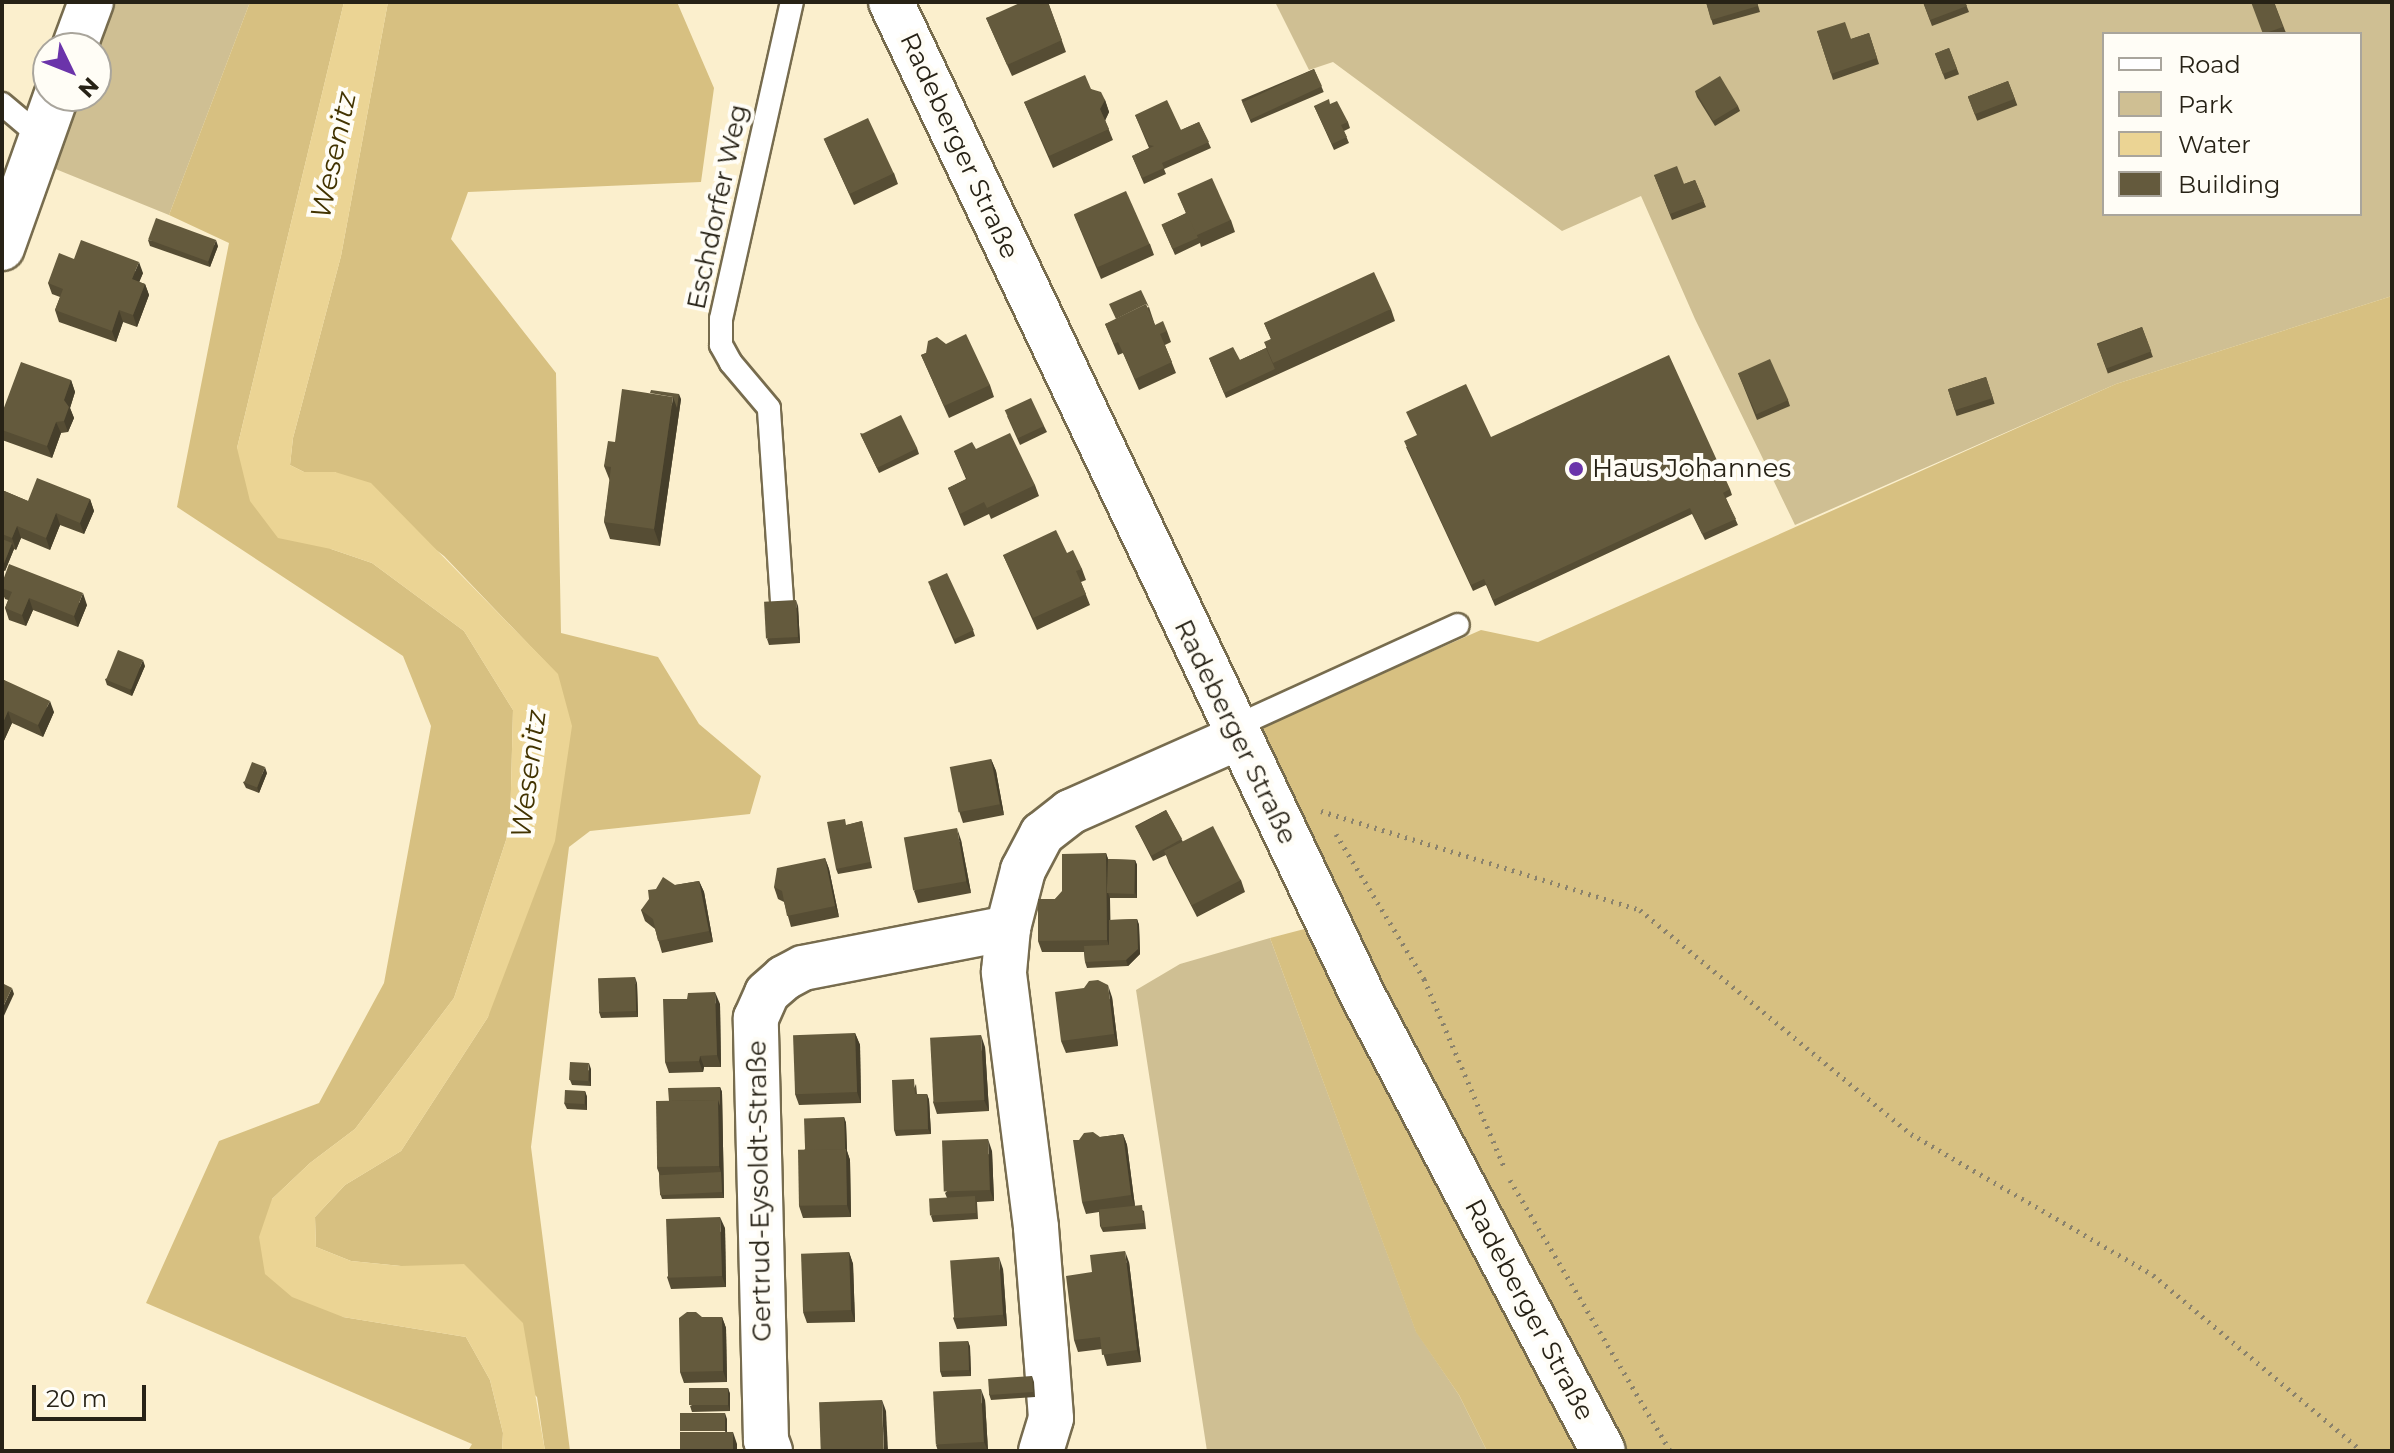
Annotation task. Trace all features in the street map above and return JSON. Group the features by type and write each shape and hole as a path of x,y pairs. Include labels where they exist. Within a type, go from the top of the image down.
{"street":[{"path":"80,32 91,2"},
{"name":"Radeberger Straße","path":"891,2 1235,733 1363,996 1603,1451"},
{"path":"2,248 50,112"},
{"path":"1041,1451 1051,1418 1036,1227 1005,998 1008,928 1023,870 1042,834 1070,812 1235,733"},
{"name":"Gertrud-Eysoldt-Straße","path":"770,1451 766,1440 756,1018 767,993 784,978 803,968 1008,928"}],"lane":[{"name":"Eschdorfer Weg","path":"782,601 769,408 731,363 721,345 721,332 792,2"},
{"path":"2,104 41,137"},
{"path":"1235,733 1458,625"}],"path":[{"path":"1309,803 1321,811 1640,910 1911,1134 2153,1275 2362,1451"},
{"path":"1321,811 1424,979 1505,1171 1670,1451"}],"green space":[{"path":"111,2 250,2 169,215 53,168 72,112 112,112 112,32 101,32"},
{"path":"1275,2 2392,2 2392,296 2116,384 1795,525 1695,319 1641,196 1562,231 1333,62 1309,70"},
{"path":"1270,938 1416,1331 1459,1395 1487,1451 1207,1451 1136,990 1180,964"}],"shaded area":[{"path":"250,2 344,2 237,448 331,549 372,563 464,631 513,710 510,828 454,998 355,1129 310,1163 272,1199 343,1317 466,1337 490,1380 503,1433 502,1451 468,1451 472,1444 146,1303 219,1141 319,1103 384,983 431,726 403,656 177,507 229,243 169,215"},
{"path":"388,2 677,2 714,88 701,182 468,192 451,239 556,373 561,633 658,657 699,724 761,776 750,814 590,831 569,847 531,1147 570,1451 545,1451 537,1397 401,1266 351,1261 316,1247 315,1217 345,1185 401,1151 488,1017 558,675 444,556 335,472 304,472 290,465 293,438 341,256"},
{"path":"2392,296 2392,1451 1626,1451 1394,1008 1261,727 1481,630 1538,642 2116,384"},
{"path":"1312,927 1581,1451 1487,1451 1459,1395 1416,1332 1270,938"}],"water":[{"name":"Wesenitz","path":"344,2 388,2 341,256 293,438 290,465 304,472 335,472 371,483 558,674 572,726 555,841 488,1017 401,1151 345,1185 315,1217 316,1247 351,1261 401,1266 464,1264 523,1323 545,1451 502,1451 503,1433 490,1380 466,1337 343,1317 292,1297 265,1274 259,1237 272,1199 310,1163 355,1129 454,998 510,828 513,710 464,631 372,563 331,549 278,538 250,501 237,448"}],"building":[{"path":"1022,2 1048,2 1062,40 1007,65 986,18"},
{"path":"1706,2 1757,2 1758,6 1711,20"},
{"path":"1923,2 1965,2 1967,6 1930,20"},
{"path":"2251,2 2274,2 2283,27 2262,32"},
{"path":"1845,22 1851,39 1869,33 1877,58 1831,74 1817,31"},
{"path":"1949,48 1957,69 1943,74 1935,53"},
{"path":"1314,69 1322,86 1250,120 1242,102"},
{"path":"1085,75 1091,89 1101,92 1105,100 1100,109 1109,129 1049,156 1024,102"},
{"path":"1720,76 1738,106 1713,121 1695,91"},
{"path":"2008,81 2015,99 1975,114 1968,96"},
{"path":"1329,99 1330,104 1337,101 1348,122 1341,125 1347,137 1332,144 1314,106"},
{"path":"1167,100 1181,130 1199,122 1209,142 1162,163 1164,168 1142,178 1132,156 1154,146 1149,145 1135,115"},
{"path":"868,118 894,173 849,194 824,139"},
{"path":"1677,166 1684,184 1695,180 1704,201 1670,214 1654,175"},
{"path":"1212,178 1231,220 1196,235 1177,193"},
{"path":"1126,191 1150,244 1098,267 1074,214"},
{"path":"1187,213 1198,238 1172,249 1161,224"},
{"path":"156,218 216,240 208,262 148,240"},
{"path":"81,240 139,262 132,279 145,284 133,315 119,310 112,331 55,310 63,289 48,283 59,253 74,259"},
{"path":"1374,272 1391,309 1273,363 1264,342 1271,339 1264,323"},
{"path":"1141,290 1149,307 1146,304 1116,319 1109,304"},
{"path":"1146,304 1155,325 1163,321 1167,331 1160,334 1172,362 1135,379 1118,342 1114,344 1105,324"},
{"path":"2142,327 2151,351 2107,368 2097,344"},
{"path":"966,334 990,385 944,406 921,355 926,353 928,341 937,337 946,344"},
{"path":"1233,347 1240,360 1266,348 1275,369 1224,393 1209,358"},
{"name":"Haus Johannes","path":"1669,355 1730,489 1723,493 1736,519 1702,534 1690,508 1493,600 1484,579 1471,585 1404,441 1417,435 1406,412 1466,384 1491,437"},
{"path":"1770,359 1788,400 1756,414 1738,373"},
{"path":"21,362 71,380 64,400 69,407 64,421 56,422 47,446 2,430 2,413"},
{"path":"1986,377 1993,398 1955,410 1948,389"},
{"path":"622,389 673,397 654,529 604,522 611,467 604,466 608,441 615,442"},
{"path":"651,390 679,394 677,408 673,397 650,393"},
{"path":"1031,398 1044,426 1018,438 1005,410"},
{"path":"901,415 917,448 877,468 861,435"},
{"path":"1010,433 1035,485 987,508 984,502 960,514 948,488 967,479 954,451 972,442 976,449"},
{"path":"37,478 90,499 80,523 56,513 46,538 17,526 12,538 2,534 2,490 28,501"},
{"path":"1056,530 1067,553 1073,550 1082,569 1076,571 1086,594 1033,618 1003,555"},
{"path":"2,539 12,543 3,566 2,565"},
{"path":"9,564 83,593 74,616 29,598 22,615 5,608 12,592 2,588"},
{"path":"947,573 974,630 955,639 928,582"},
{"path":"796,600 798,637 766,639 764,602"},
{"path":"118,650 143,660 131,690 106,680"},
{"path":"2,679 50,701 38,725 8,711 2,725"},
{"path":"991,759 1000,804 959,812 950,767"},
{"path":"252,762 265,767 257,788 244,783"},
{"path":"1166,810 1182,839 1151,856 1135,827"},
{"path":"845,819 846,825 862,821 870,862 836,869 827,822"},
{"path":"1213,826 1241,880 1192,905 1164,851"},
{"path":"957,828 966,881 913,891 904,837"},
{"path":"1106,853 1107,940 1038,941 1038,899 1055,899 1062,891 1062,854"},
{"path":"825,858 835,906 787,916 782,891 774,887 777,868"},
{"path":"1108,859 1135,860 1134,894 1107,893"},
{"path":"663,877 675,885 699,881 709,931 658,941 653,919 641,910 649,899 648,890 656,889"},
{"path":"1137,919 1138,949 1126,960 1085,962 1084,946 1109,945 1109,920"},
{"path":"635,977 636,1011 599,1012 598,978"},
{"path":"1098,980 1108,985 1114,1034 1061,1041 1055,992 1084,988 1089,981"},
{"path":"2,983 12,988 2,1009"},
{"path":"715,992 717,1055 700,1056 699,1061 665,1062 663,999 687,999 688,993"},
{"path":"855,1033 857,1092 795,1094 793,1035"},
{"path":"981,1035 984,1100 933,1103 930,1038"},
{"path":"570,1062 589,1063 588,1081 569,1080"},
{"path":"914,1079 915,1094 927,1094 928,1129 894,1130 892,1080"},
{"path":"720,1087 720,1106 718,1100 669,1101 668,1088"},
{"path":"565,1090 585,1091 584,1104 564,1103"},
{"path":"718,1100 719,1166 657,1167 656,1101"},
{"path":"844,1117 845,1149 805,1150 804,1118"},
{"path":"1093,1132 1100,1137 1123,1134 1131,1195 1082,1202 1073,1140 1079,1140 1084,1133"},
{"path":"988,1139 990,1190 944,1192 942,1141"},
{"path":"846,1149 847,1205 799,1206 798,1150"},
{"path":"721,1172 722,1192 660,1195 659,1175"},
{"path":"975,1196 976,1213 930,1215 929,1198"},
{"path":"1142,1205 1144,1223 1101,1227 1099,1209"},
{"path":"720,1217 722,1276 668,1278 666,1219"},
{"path":"1125,1251 1137,1350 1102,1355 1100,1337 1074,1340 1066,1276 1092,1272 1090,1255"},
{"path":"849,1252 851,1310 803,1312 801,1254"},
{"path":"999,1257 1003,1315 954,1318 950,1260"},
{"path":"687,1312 696,1312 702,1317 722,1317 723,1371 680,1372 679,1318"},
{"path":"968,1341 969,1370 940,1371 939,1342"},
{"path":"1032,1376 1033,1392 989,1395 988,1379"},
{"path":"689,1388 728,1388 728,1405 689,1405"},
{"path":"981,1389 984,1442 936,1444 933,1392"},
{"path":"882,1400 884,1451 821,1451 819,1402"},
{"path":"680,1413 725,1413 725,1431 680,1431"},
{"path":"680,1432 733,1432 733,1451 680,1451"}],"place":[{"name":"Haus Johannes","path":"1576,469"}]}
